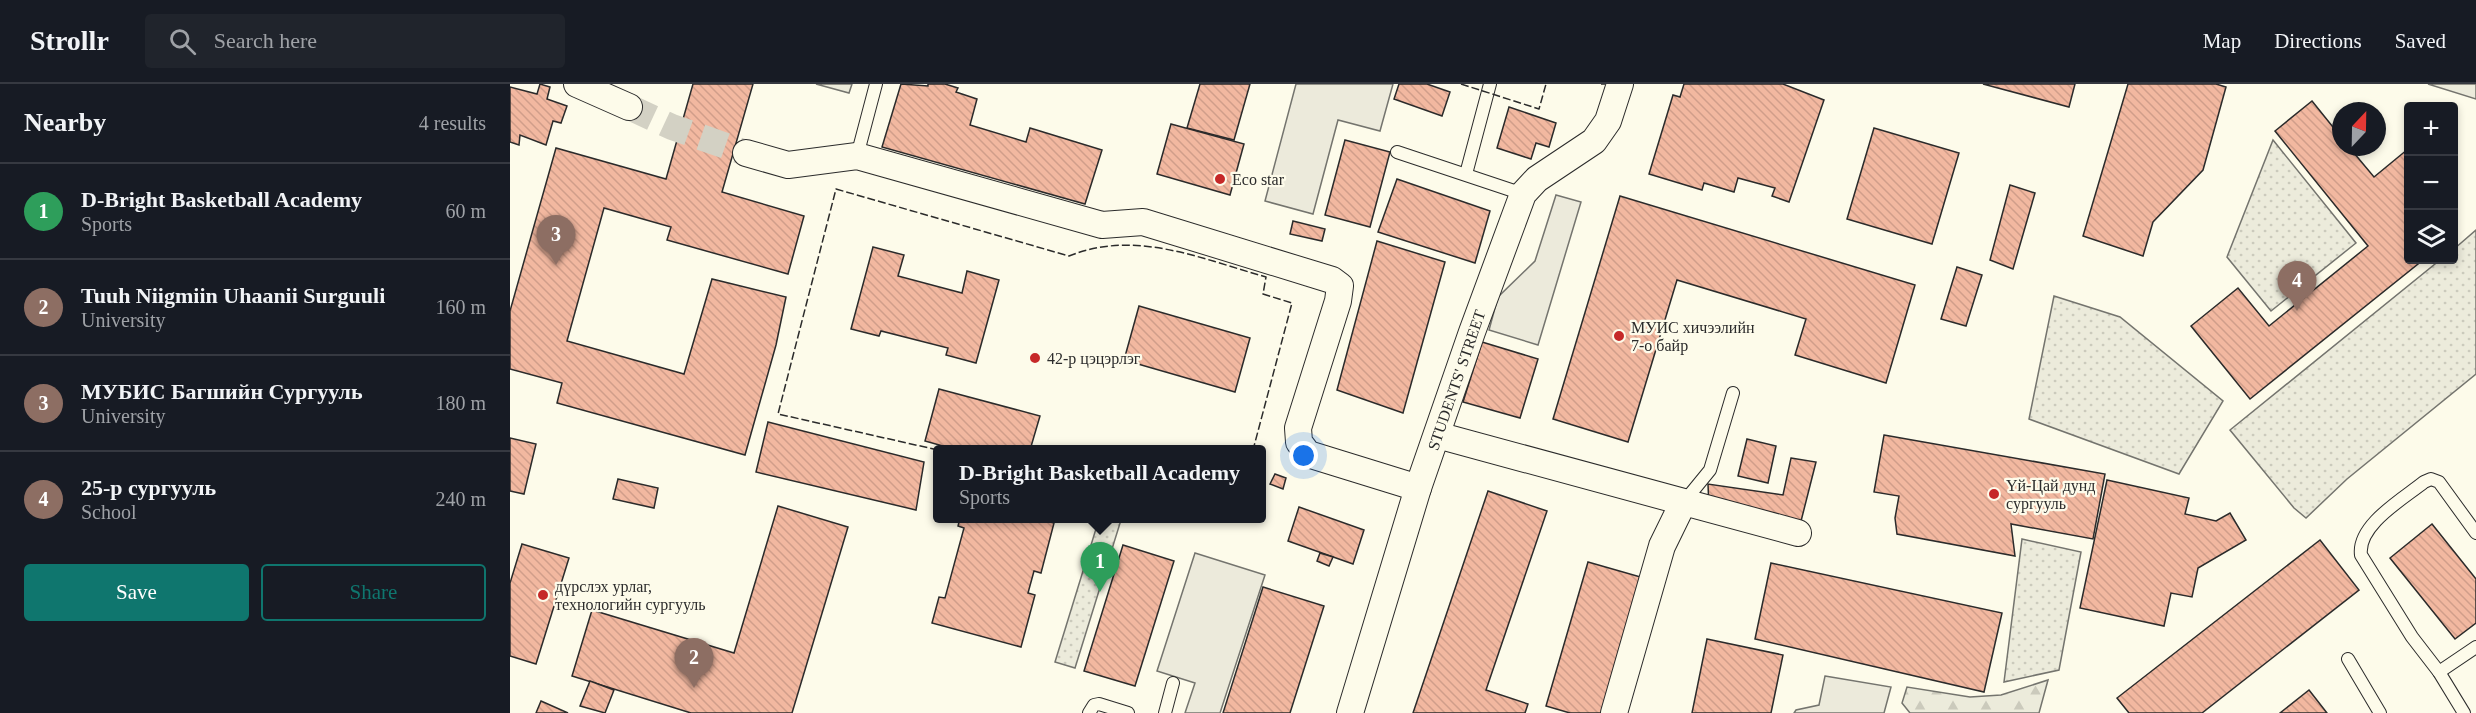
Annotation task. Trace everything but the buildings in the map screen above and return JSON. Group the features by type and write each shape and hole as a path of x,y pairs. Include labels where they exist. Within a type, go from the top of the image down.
{"street":[{"path":"577,84 630,107"},
{"name":"STUDENTS' STREET","path":"1350,713 1418,488 1523,194 1537,179 1594,141 1608,122 1620,84"},
{"path":"746,153 788,165 857,156 1102,225 1143,222 1332,280 1340,286 1338,301 1298,428 1299,442 1308,454 1418,488"},
{"path":"1437,435 1798,533"},
{"path":"1614,713 1662,546 1683,502"}],"lane":[{"path":"857,156 876,84"},
{"path":"1466,174 1490,84"},
{"path":"1397,152 1523,194"},
{"path":"1683,502 1710,470 1733,393"},
{"path":"2464,713 2361,555 2360,547 2371,524 2424,482 2431,479 2439,482 2476,533"},
{"path":"2439,672 2476,647"},
{"path":"2348,659 2380,713"},
{"path":"1165,713 1173,683"},
{"path":"1089,713 1094,705 1098,704 1128,713"}],"green space":[{"path":"816,84 852,84 849,93"},
{"path":"2428,84 2476,84 2476,99"},
{"path":"2273,140 2356,243 2271,311 2227,257"},
{"path":"2476,230 2476,374 2347,479 2306,518 2294,508 2230,430 2435,264 2458,264 2458,246"},
{"path":"2054,296 2120,317 2223,401 2179,474 2029,419"},
{"path":"1098,523 1120,523 1075,668 1055,662"},
{"path":"2022,539 2081,552 2059,670 2004,682"},
{"path":"2048,680 2039,713 1910,713 1902,703 1907,687 1970,697 2001,695"}],"shaded area":[{"path":"1296,84 1393,84 1380,131 1338,120 1313,214 1265,201"},
{"path":"1556,195 1581,202 1538,345 1489,330 1498,297 1535,261"},
{"path":"1195,553 1265,575 1220,713 1185,713 1195,683 1157,671"},
{"path":"1825,676 1891,687 1884,713 1794,713 1796,710 1819,705"}],"tunnel":[{"path":"629,107 672,127 746,153"}],"fence":[{"path":"1461,84 1539,109 1546,84"},
{"path":"933,449 778,414 836,189 1069,256 1094,248 1119,245 1143,246 1193,255 1266,277 1263,294 1292,303 1254,445"}],"place":[{"name":"Eco star","path":"1220,179"},
{"name":"МУБИС Багшийн Сургууль","path":"556,265"},
{"name":"25-р сургууль","path":"2297,311"},
{"name":"МУИС хичээлийн 7-о байр","path":"1619,336"},
{"name":"42-р цэцэрлэг","path":"1035,358"},
{"name":"Үй-Цай дунд сургууль","path":"1994,494"},
{"name":"D-Bright Basketball Academy","path":"1100,592"},
{"name":"дүрслэх урлаг, технологийн сургууль","path":"543,595"},
{"name":"Tuuh Niigmiin Uhaanii Surguuli","path":"694,688"}]}
